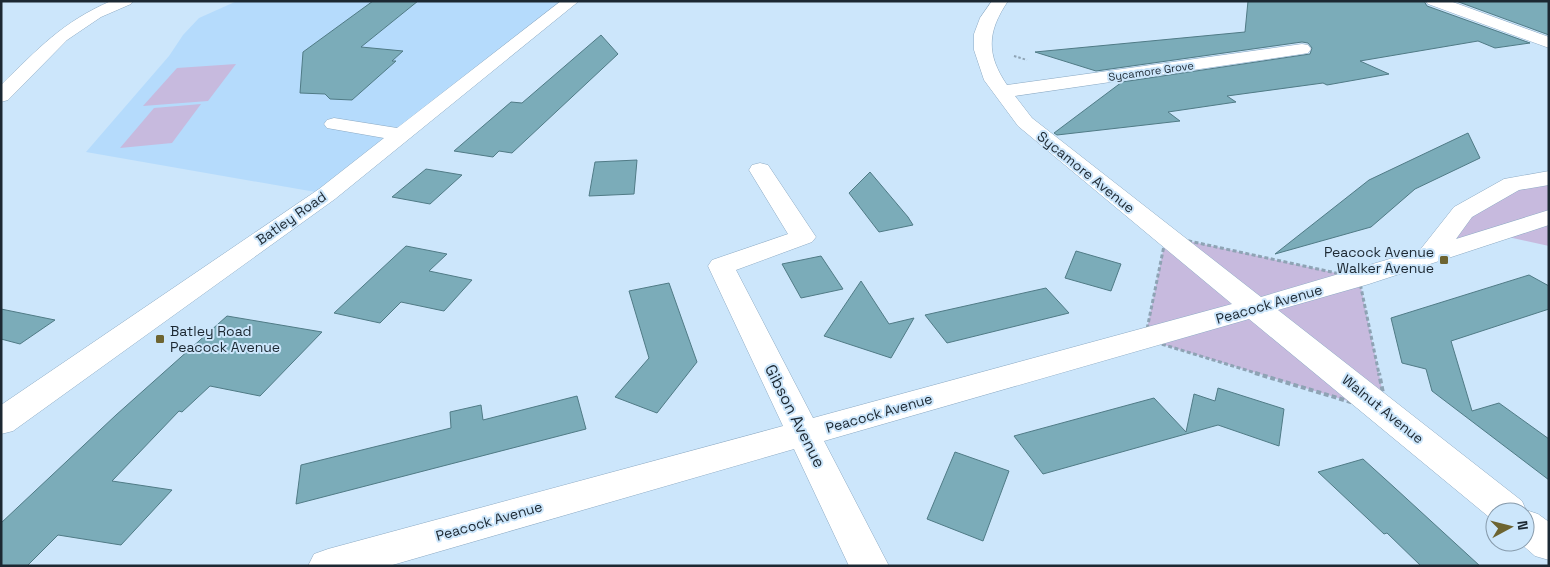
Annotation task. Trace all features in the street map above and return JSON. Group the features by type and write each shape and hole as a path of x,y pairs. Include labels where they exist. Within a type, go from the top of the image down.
{"street":[{"path":"1,96 61,36 95,14 124,1"},
{"name":"Batley Road","path":"1,422 327,194 571,1"},
{"name":"Sycamore Avenue","path":"1000,1 984,25 982,47 986,68 1000,92 1025,122 1257,308"},
{"path":"1434,1 1549,43"},
{"name":"Sycamore Grove","path":"1000,92 1302,49"},
{"path":"334,124 402,135"},
{"name":"Gibson Avenue","path":"760,170 803,237 721,266 869,566"},
{"path":"1428,256 1463,212 1512,184 1549,178"},
{"name":"Peacock Avenue","path":"328,566 1257,308 1549,217"},
{"name":"Walnut Avenue","path":"1257,308 1497,502"},
{"path":"1535,533 1549,544"}],"shaded area":[{"path":"237,1 571,1 327,194 86,152 169,56 183,35 199,18"},
{"path":"236,64 208,101 143,106 177,68"},
{"path":"201,104 172,143 120,148 154,108"},
{"path":"1549,178 1549,246 1495,234 1429,256 1463,212"},
{"path":"1166,236 1359,278 1387,413 1145,339"}],"building":[{"path":"373,1 418,1 361,47 403,51 392,61 396,61 352,100 330,99 325,94 300,93 303,52"},
{"path":"1248,1 1424,1 1427,6 1530,43 1495,48 1478,41 1360,61 1389,74 1327,85 1323,83 1227,96 1236,102 1168,112 1180,121 1057,135 1054,133 1122,82 1310,54 1312,48 1308,43 1302,42 1096,71 1035,52 1245,32"},
{"path":"1456,1 1549,1 1549,35"},
{"path":"601,35 618,54 512,153 499,151 493,157 454,151 511,102 522,103"},
{"path":"1468,133 1480,158 1415,189 1371,227 1275,254 1369,180"},
{"path":"637,160 634,194 589,196 595,162"},
{"path":"426,169 462,175 430,204 392,197"},
{"path":"870,172 913,225 879,232 849,193"},
{"path":"406,246 447,254 429,271 472,280 444,311 401,302 380,323 334,313"},
{"path":"1076,251 1121,264 1111,291 1065,278"},
{"path":"821,256 843,289 801,298 782,264"},
{"path":"1529,275 1549,286 1549,309 1451,341 1472,411 1499,403 1549,439 1549,480 1432,391 1426,369 1402,363 1391,318"},
{"path":"861,281 889,324 914,318 891,358 824,336"},
{"path":"669,283 697,362 657,413 615,397 649,358 629,291"},
{"path":"1046,288 1069,313 947,343 925,315"},
{"path":"1,309 55,320 20,344 1,339"},
{"path":"227,316 322,332 260,396 210,386 182,412 179,411 112,481 172,490 121,545 58,535 27,566 1,566 1,523 116,415"},
{"path":"1218,388 1284,409 1279,446 1218,425 1043,474 1014,436 1154,398 1186,432 1194,394 1215,401"},
{"path":"577,396 586,429 296,504 301,465 451,428 450,412 481,405 483,420"},
{"path":"955,452 1009,471 983,541 927,519"},
{"path":"1363,459 1480,566 1421,566 1318,472"}],"place":[{"name":"Peacock Avenue Walker Avenue","path":"1444,260"},
{"name":"Batley Road Peacock Avenue","path":"160,339"}]}
